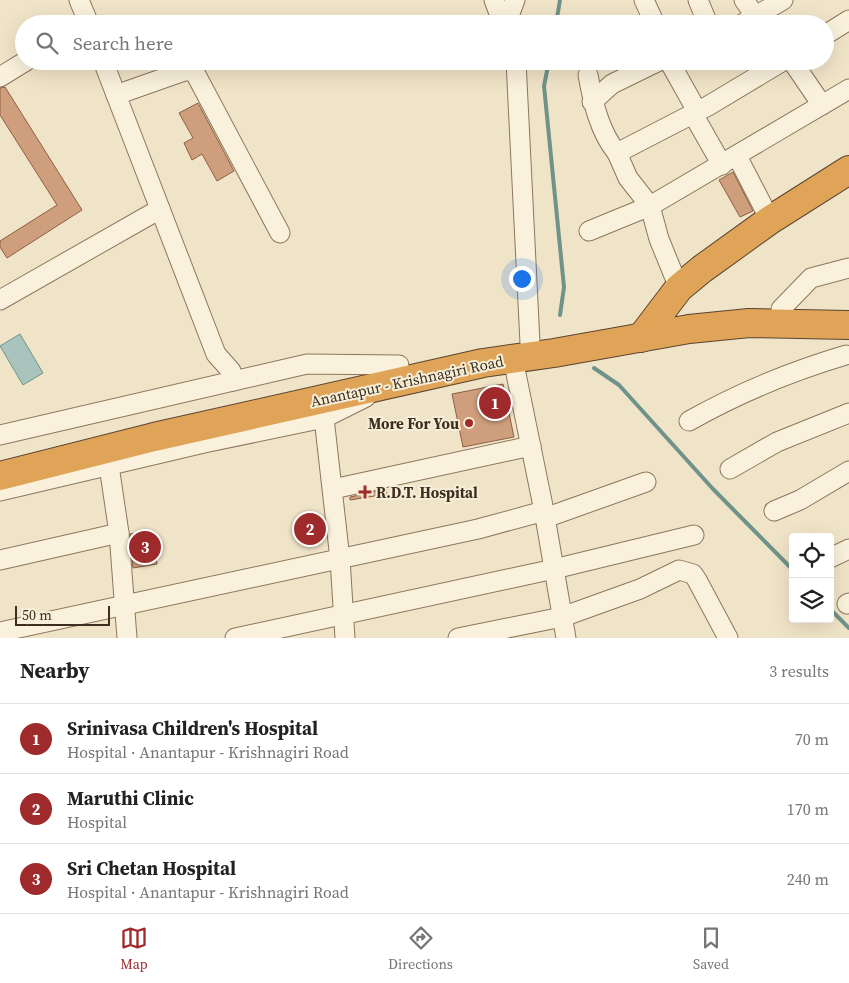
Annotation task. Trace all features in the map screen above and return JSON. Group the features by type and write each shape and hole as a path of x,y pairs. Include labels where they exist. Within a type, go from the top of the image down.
{"highway":[{"path":"648,329 679,288 721,254 770,220 849,170"},
{"path":"688,322 692,296 706,280 775,230 849,183"},
{"name":"Anantapur - Krishnagiri Road","path":"0,476 153,431 400,372 460,352 521,351 688,322 742,310 781,309 844,321"},
{"name":"Anantapur - Krishnagiri Road","path":"688,322 844,321"},
{"path":"0,457 153,431"}],"street":[{"path":"79,0 85,15"},
{"path":"494,0 500,15"},
{"path":"508,15 515,0"},
{"path":"644,0 652,15"},
{"path":"698,0 704,15"},
{"path":"744,0 750,15"},
{"path":"763,15 783,0"},
{"path":"834,29 849,20"},
{"path":"0,77 15,68"},
{"path":"106,70 216,354 231,371 234,381"},
{"path":"516,70 521,351 531,446 566,638"},
{"path":"592,102 612,84 641,70"},
{"path":"674,70 695,113 730,160 770,220"},
{"path":"616,153 695,113 768,70"},
{"path":"798,70 822,105"},
{"path":"116,95 184,71 194,71 280,233"},
{"path":"588,75 592,102 601,124 628,178 650,206 659,239 679,288"},
{"path":"589,231 650,206 849,89"},
{"path":"0,300 160,209"},
{"path":"781,309 811,278 849,268"},
{"path":"689,421 724,402 810,366 847,359 844,321"},
{"path":"0,435 307,364 400,372"},
{"path":"0,491 324,418 400,372"},
{"path":"730,469 777,442 849,413"},
{"path":"324,418 340,559 345,638"},
{"path":"333,489 531,446"},
{"path":"109,466 119,533 127,638"},
{"path":"774,512 800,500 849,471"},
{"path":"0,632 544,514 646,482"},
{"path":"0,560 119,533"},
{"path":"235,638 554,569 694,535"},
{"path":"834,556 849,549"},
{"path":"458,638 562,617 640,588 679,570 692,574 698,580 728,638"}],"water":[{"path":"20,334 43,373 23,385 0,346"}],"building":[{"path":"5,87 82,210 7,258 0,247 0,241 57,205 0,115 0,88"},
{"path":"198,103 234,171 217,181 202,154 192,160 184,143 193,138 179,113"},
{"path":"733,172 753,211 740,217 719,180"},
{"path":"503,384 514,437 463,447 452,394"},
{"path":"386,489 387,494 350,500 350,497"},
{"path":"318,523 320,534 300,538 298,527"},
{"path":"152,531 157,564 133,568 130,534"}],"waterway":[{"path":"558,15 560,0"},
{"path":"547,70 544,86 564,287 560,315"},
{"path":"594,368 619,385 713,489 789,566"},
{"path":"834,613 849,628"}],"place":[{"name":"Srinivasa Children's Hospital","path":"495,403"},
{"name":"More For You","path":"469,423"},
{"name":"R.D.T. Hospital","path":"365,492"},
{"name":"Maruthi Clinic","path":"310,529"},
{"name":"Sri Chetan Hospital","path":"145,547"}]}
